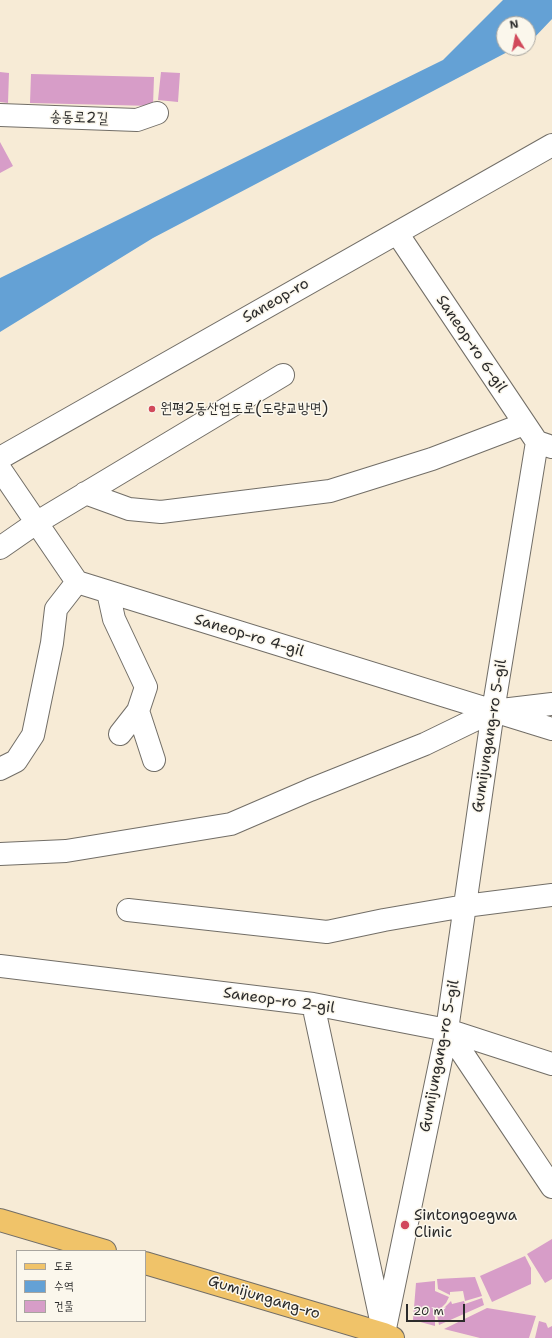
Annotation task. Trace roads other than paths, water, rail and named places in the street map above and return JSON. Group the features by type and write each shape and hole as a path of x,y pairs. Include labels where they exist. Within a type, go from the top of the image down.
{"main road":[{"path":"0,1220 102,1250"},
{"name":"Gumijungang-ro","path":"146,1263 387,1337"}],"street":[{"name":"송동로2길","path":"0,115 137,120 158,113"},
{"name":"Saneop-ro","path":"0,458 552,145"},
{"name":"Saneop-ro 6-gil","path":"397,233 524,424 544,445"},
{"path":"0,548 36,523 284,374"},
{"path":"85,493 128,509 161,512 330,491 432,459 524,424"},
{"name":"Gumijungang-ro 5-gil","path":"387,1337 447,1030 493,711 544,445"},
{"path":"0,469 77,582 56,609 52,643 32,735 16,761 0,769"},
{"name":"Saneop-ro 4-gil","path":"77,582 552,729"},
{"path":"108,592 114,619 146,687 138,711 120,734"},
{"path":"0,854 66,851 231,824 310,790 425,744 493,711 552,704"},
{"path":"138,711 154,760"},
{"path":"128,910 327,932 384,920 465,906 552,894"},
{"name":"Saneop-ro 2-gil","path":"0,966 313,1004 447,1030 552,1064"},
{"path":"313,1004 387,1337"},
{"path":"447,1030 552,1187"}],"water":[{"path":"503,0 552,0 552,19 536,36 536,16 496,16 496,56 500,56 153,238 0,332 0,278 443,60"}],"place":[{"name":"원평2동산업도로(도량교방면)","path":"152,409"},
{"name":"Sintongoegwa Clinic","path":"405,1225"}]}
